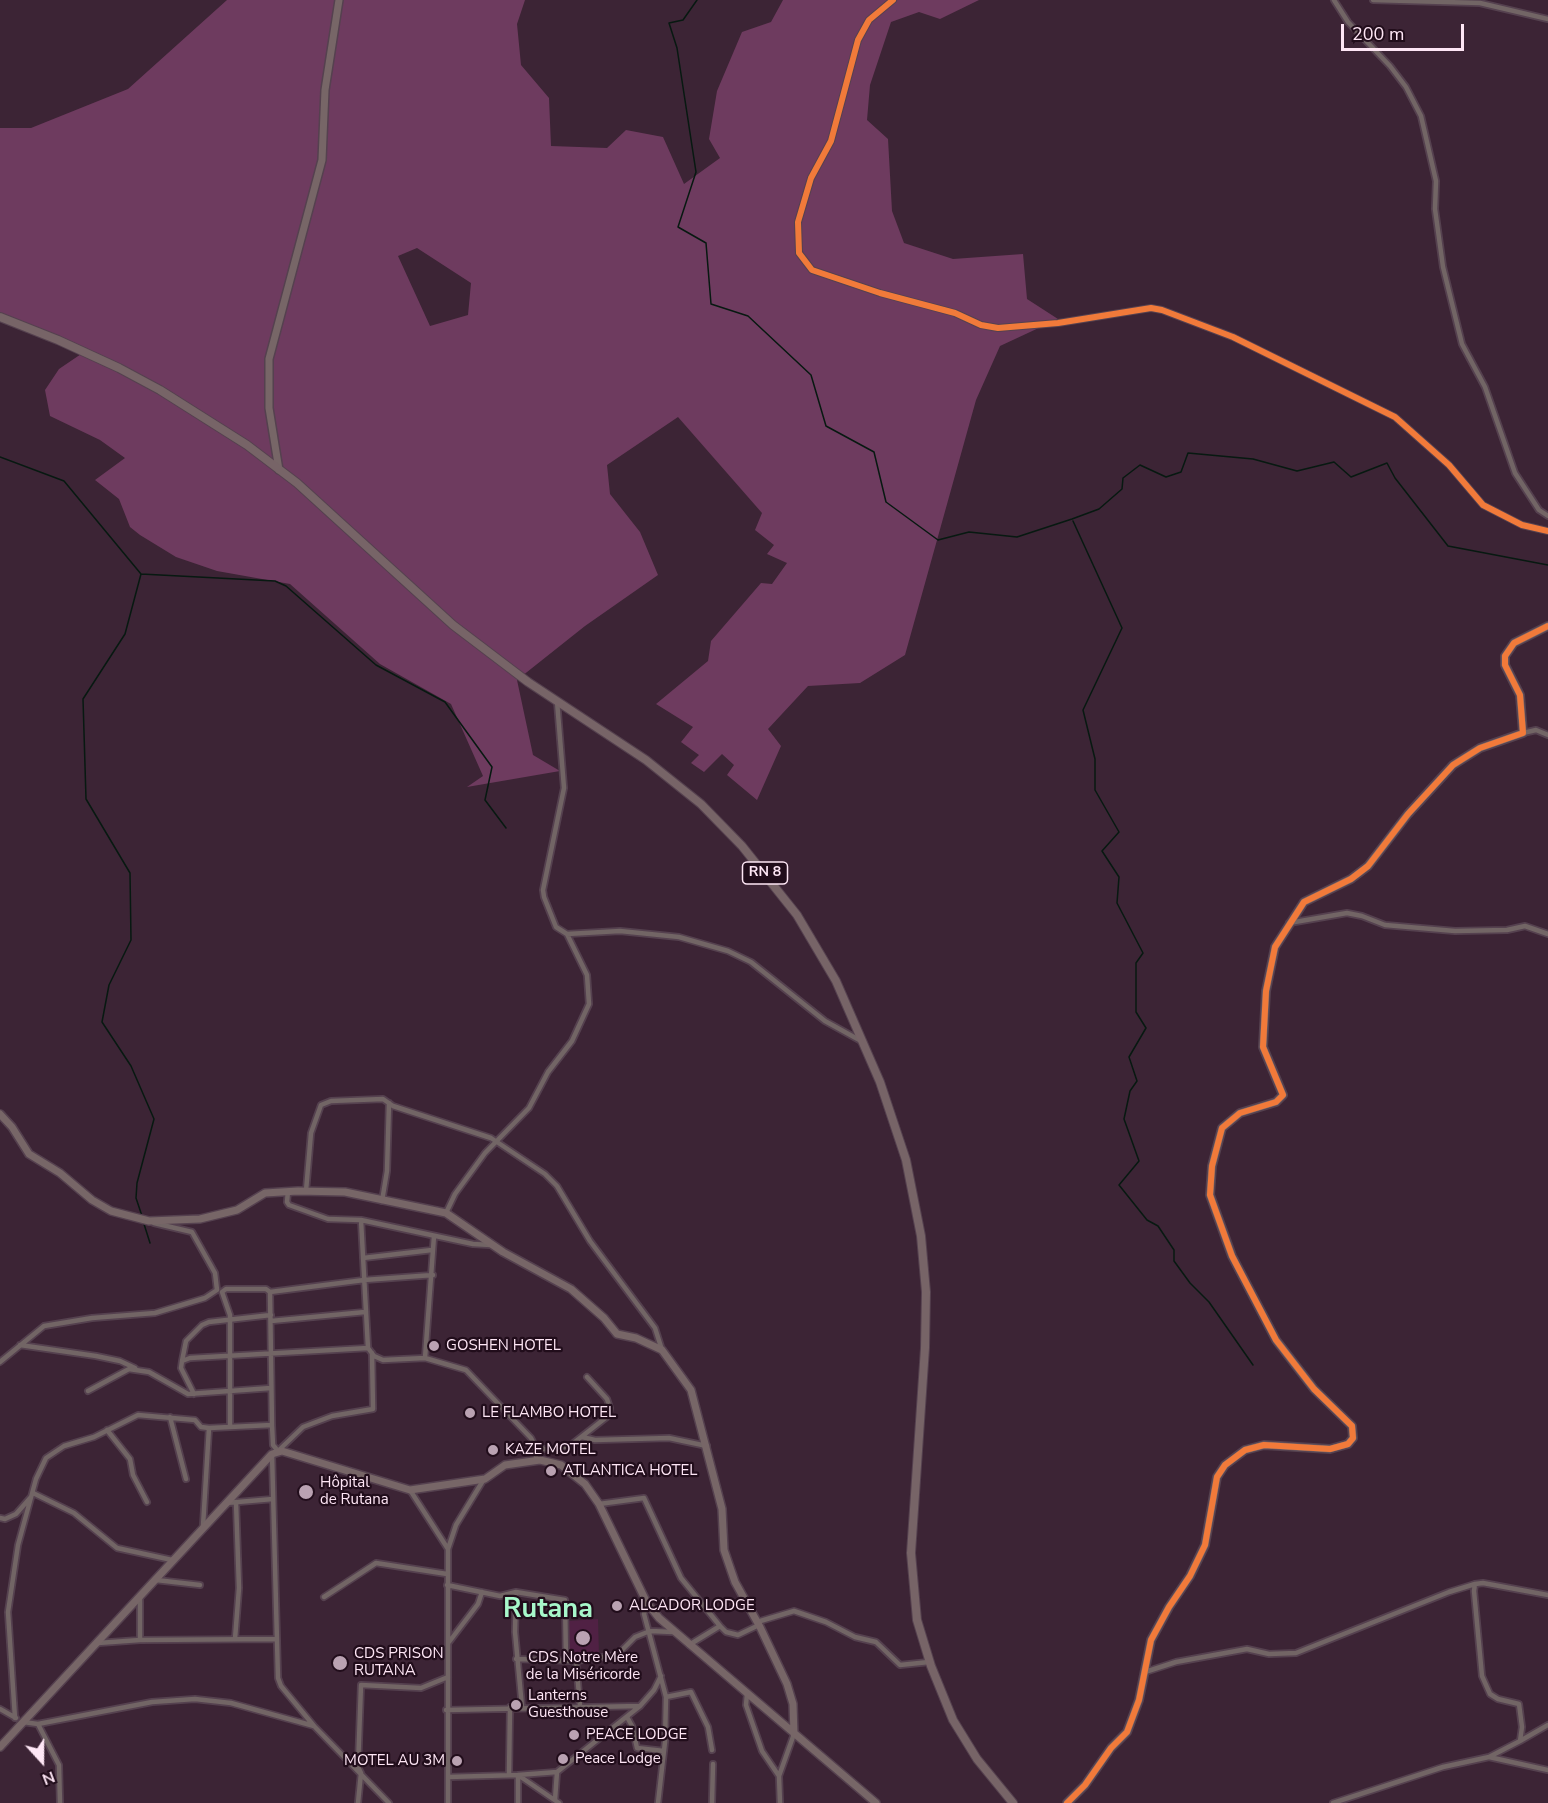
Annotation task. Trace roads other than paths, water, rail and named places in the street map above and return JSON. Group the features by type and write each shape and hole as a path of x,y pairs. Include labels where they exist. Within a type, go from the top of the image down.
{"main road":[{"name":"RN 8","path":"0,317 95,356 160,390 238,439 339,520 453,625 557,701 646,760 701,804 742,846 797,915 819,949 864,1043 906,1160 921,1236 926,1292 925,1348 911,1559 917,1620 929,1662 953,1720 977,1759 1013,1803"}],"street":[{"path":"279,470 269,408 269,359 322,160 325,90 339,0"},
{"path":"893,0 879,10 863,29 831,141 811,178 798,222 796,238 799,253 812,270 880,293 955,313 981,325 998,328 1058,323 1151,308 1162,310 1233,338 1395,417 1449,465 1483,505 1522,525 1548,531"},
{"path":"1334,0 1348,22 1390,66 1406,87 1421,116 1436,181 1434,209 1443,267 1462,344 1485,387 1515,473 1539,510 1548,516"},
{"path":"1373,0 1480,3 1548,19"},
{"path":"1522,733 1520,696 1505,665 1505,656 1514,643 1548,626"},
{"path":"446,1213 455,1194 495,1141 529,1108 548,1072 568,1048 587,1012 587,975 567,934 556,927 543,890 564,788 557,701"},
{"path":"1067,1803 1085,1785 1111,1748 1127,1732 1139,1700 1151,1640 1191,1574 1205,1545 1217,1476 1225,1465 1245,1450 1264,1445 1330,1449 1348,1444 1353,1438 1352,1426 1314,1389 1276,1340 1232,1256 1210,1196 1212,1166 1222,1128 1240,1113 1276,1102 1283,1095 1263,1047 1266,991 1275,947 1304,902 1351,879 1368,866 1408,814 1453,765 1480,748 1522,733 1536,730 1548,735"},
{"path":"1289,923 1347,913 1385,925 1455,931 1507,930 1525,926 1548,934"},
{"path":"567,934 620,931 679,937 728,951 752,962 825,1021 864,1043"},
{"path":"306,1191 311,1133 321,1106 331,1101 365,1098 383,1099 495,1141 545,1174 557,1186 590,1241 655,1328 662,1350 691,1390 722,1509 724,1551 735,1582 758,1623 787,1684 793,1704 794,1734 779,1776 780,1803"},
{"path":"382,1201 387,1171 389,1103"},
{"path":"0,1114 36,1159 60,1173 104,1207 192,1232 215,1273 218,1290 205,1298 155,1313 92,1318 44,1326 0,1362"},
{"path":"149,1221 200,1219 237,1210 265,1193 288,1191 345,1192 446,1213 494,1245 571,1289 604,1318 617,1334 636,1338 662,1350"},
{"path":"288,1191 289,1205 328,1219 361,1220 473,1244 494,1245"},
{"path":"361,1220 368,1348 383,1360 425,1358 466,1370 531,1438 536,1448 536,1460"},
{"path":"425,1358 427,1317 433,1275 434,1236"},
{"path":"363,1258 432,1250"},
{"path":"230,1427 230,1321 222,1292 226,1289 266,1289 270,1292 364,1280 433,1275"},
{"path":"270,1292 272,1425 275,1452 273,1499 277,1639 281,1686 314,1726 389,1803"},
{"path":"194,1394 184,1378 182,1360 186,1341 202,1325 209,1322 365,1312"},
{"path":"20,1345 120,1361 149,1371 189,1394 271,1388"},
{"path":"182,1360 271,1352 368,1348"},
{"path":"0,1747 19,1720 275,1452 303,1427 332,1416 373,1409 372,1353"},
{"path":"88,1391 123,1371 138,1369"},
{"path":"536,1448 553,1450 571,1445 608,1416 610,1408 607,1399 588,1377"},
{"path":"19,1720 8,1612 18,1545 36,1479 46,1458 52,1452 138,1415 195,1419 201,1427 209,1428 272,1425"},
{"path":"170,1417 186,1479"},
{"path":"203,1526 209,1428"},
{"path":"107,1430 130,1459 133,1475 147,1502"},
{"path":"582,1437 595,1440 669,1438 707,1446"},
{"path":"275,1452 410,1490 484,1479"},
{"path":"448,1803 446,1710 449,1642 448,1549 456,1525 484,1479 505,1465 536,1460 551,1461 572,1471 585,1484 598,1504 647,1603 673,1632 876,1803"},
{"path":"410,1490 448,1549"},
{"path":"0,1518 5,1519 16,1514 33,1494"},
{"path":"33,1494 74,1513 88,1522 105,1541 117,1548 172,1560"},
{"path":"598,1504 644,1498 681,1578 726,1632 738,1635 758,1623 794,1611 826,1622 855,1637 876,1642 900,1665 929,1662"},
{"path":"224,1503 273,1499"},
{"path":"235,1640 239,1588 236,1502"},
{"path":"324,1596 376,1563 447,1574"},
{"path":"154,1580 200,1585"},
{"path":"1145,1672 1176,1662 1247,1649 1269,1654 1296,1653 1449,1592 1475,1584 1483,1583 1548,1595"},
{"path":"1475,1584 1474,1613 1482,1676 1490,1694 1498,1699 1519,1704 1522,1727 1520,1741"},
{"path":"447,1586 500,1596 516,1592 565,1600 566,1660"},
{"path":"449,1642 478,1604 482,1592"},
{"path":"516,1592 516,1659 522,1707"},
{"path":"140,1594 140,1640"},
{"path":"647,1603 644,1614 666,1697 664,1750 658,1803"},
{"path":"689,1645 720,1626"},
{"path":"516,1659 576,1661 617,1655 635,1637 650,1631 673,1632"},
{"path":"95,1643 140,1640 277,1639"},
{"path":"576,1661 580,1706"},
{"path":"448,1777 557,1772 640,1706 654,1690 661,1676"},
{"path":"358,1803 361,1773 358,1767 361,1685 421,1688 448,1677"},
{"path":"666,1697 691,1692 708,1726 712,1750"},
{"path":"747,1694 746,1705 762,1751 779,1776"},
{"path":"0,1709 29,1725 152,1702 195,1699 231,1703 314,1726"},
{"path":"446,1710 640,1706"},
{"path":"509,1775 510,1707"},
{"path":"627,1717 632,1726 637,1748 664,1750"},
{"path":"38,1724 59,1765 60,1803"},
{"path":"1333,1803 1443,1767 1490,1757 1548,1725"},
{"path":"1490,1757 1548,1770"},
{"path":"712,1803 713,1764"},
{"path":"557,1772 557,1801"},
{"path":"518,1775 557,1801"},
{"path":"518,1775 518,1803"}],"waterway":[{"path":"697,0 683,20 669,23 677,48 696,172 678,227 706,243 711,304 748,316 811,375 826,426 874,452 886,502 938,540 969,532 1017,537 1072,519 1099,509 1122,489 1123,478 1140,465 1166,477 1181,472 1188,453 1253,459 1297,471 1334,462 1351,477 1387,463 1395,478 1448,546 1548,565"},
{"path":"0,457 64,481 141,574 275,581 286,586 376,665 445,702 492,767 485,800 506,828"},
{"path":"1073,521 1122,628 1083,710 1095,759 1095,790 1119,832 1102,851 1119,877 1117,903 1143,953 1136,963 1136,1012 1146,1028 1129,1057 1137,1081 1130,1091 1124,1119 1139,1161 1119,1185 1147,1220 1158,1226 1174,1250 1174,1261 1190,1283 1209,1302 1253,1365"},
{"path":"141,574 125,634 83,699 86,799 130,873 131,940 109,985 102,1022 131,1066 154,1119 137,1183 136,1198 142,1216"},
{"path":"144,1224 150,1243"}],"place":[{"name":"GOSHEN HOTEL","path":"434,1346"},
{"name":"LE FLAMBO HOTEL","path":"470,1413"},
{"name":"KAZE MOTEL","path":"493,1450"},
{"name":"ATLANTICA HOTEL","path":"551,1471"},
{"name":"Hôpital de Rutana","path":"306,1492"},
{"name":"ALCADOR LODGE","path":"617,1606"},
{"name":"CDS Notre Mère de la Miséricorde","path":"583,1638"},
{"name":"CDS PRISON RUTANA","path":"340,1663"},
{"name":"Lanterns Guesthouse","path":"516,1705"},
{"name":"PEACE LODGE","path":"574,1735"},
{"name":"Peace Lodge","path":"563,1759"},
{"name":"MOTEL AU 3M","path":"457,1761"}],"district":[{"name":"Rutana","path":"548,1610"}]}
